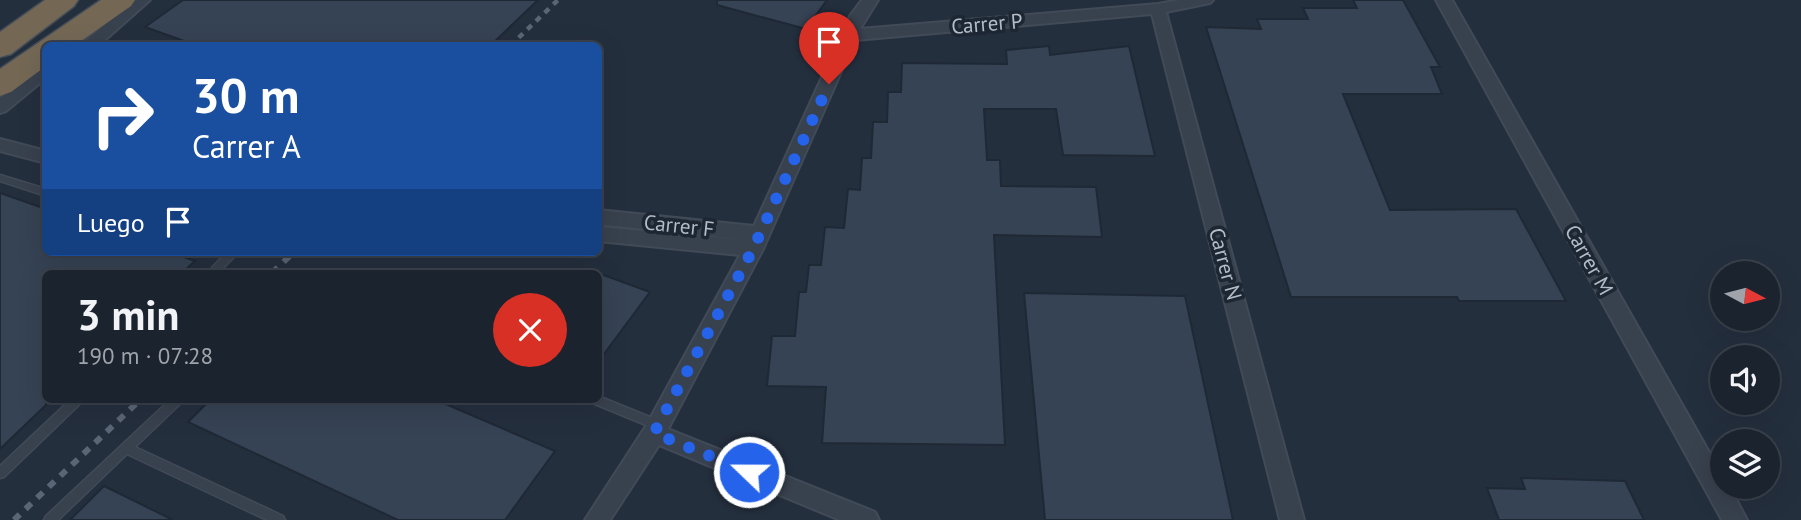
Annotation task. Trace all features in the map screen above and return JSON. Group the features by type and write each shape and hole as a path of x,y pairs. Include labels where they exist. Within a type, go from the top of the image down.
{"highway":[{"path":"0,23 64,0"},
{"path":"57,42 105,0"},
{"path":"58,42 121,0"},
{"path":"0,47 39,7"},
{"path":"0,85 42,53"}],"street":[{"path":"80,42 130,0"},
{"path":"93,42 142,0"},
{"path":"597,520 656,429 757,241 858,16 870,0"},
{"name":"Carrer P","path":"852,34 1158,9 1205,0"},
{"name":"Carrer M","path":"1444,0 1735,520"},
{"name":"Carrer N","path":"1158,9 1292,520"},
{"path":"0,107 42,72"},
{"path":"0,118 42,84"},
{"path":"0,145 42,156"},
{"name":"Carrer F","path":"602,218 757,241"},
{"path":"602,234 757,241"},
{"path":"656,429 867,520"}],"lane":[{"path":"0,178 42,192"},
{"path":"215,270 231,256"},
{"path":"0,473 74,403"},
{"path":"50,520 174,403"},
{"path":"602,403 656,429"},
{"path":"125,448 279,520"}],"building":[{"path":"183,0 538,0 494,42 187,42 145,27"},
{"path":"717,0 827,0 806,29 717,5"},
{"path":"1353,0 1403,0 1440,67 1431,67 1442,94 1343,94 1390,210 1516,209 1566,301 1459,301 1457,297 1291,297 1206,27 1261,29 1257,19 1308,19 1303,8 1357,8"},
{"path":"1049,46 1050,55 1129,46 1155,156 1063,155 1056,109 984,109 987,160 1000,160 1001,186 1096,187 1102,237 994,235 1005,445 822,443 826,387 767,386 772,336 795,336 799,292 806,292 809,265 821,265 825,227 844,228 848,189 860,190 862,158 871,158 873,122 887,122 888,92 901,92 902,63 1007,64 1006,50"},
{"path":"0,193 42,208 42,256 181,256 195,261 185,270 42,270 42,403 46,405 0,449"},
{"path":"602,274 650,292 602,357"},
{"path":"1024,293 1185,296 1233,520 1045,520"},
{"path":"207,403 443,403 555,451 505,520 398,520 188,422"},
{"path":"1521,478 1625,481 1644,520 1499,520 1487,488 1525,489"},
{"path":"104,486 173,520 70,520"}],"railway":[{"path":"514,42 558,0"},
{"path":"275,270 290,256"},
{"path":"14,520 137,403"}],"route":[{"path":"749,472 654,433 753,249 829,84"}]}
